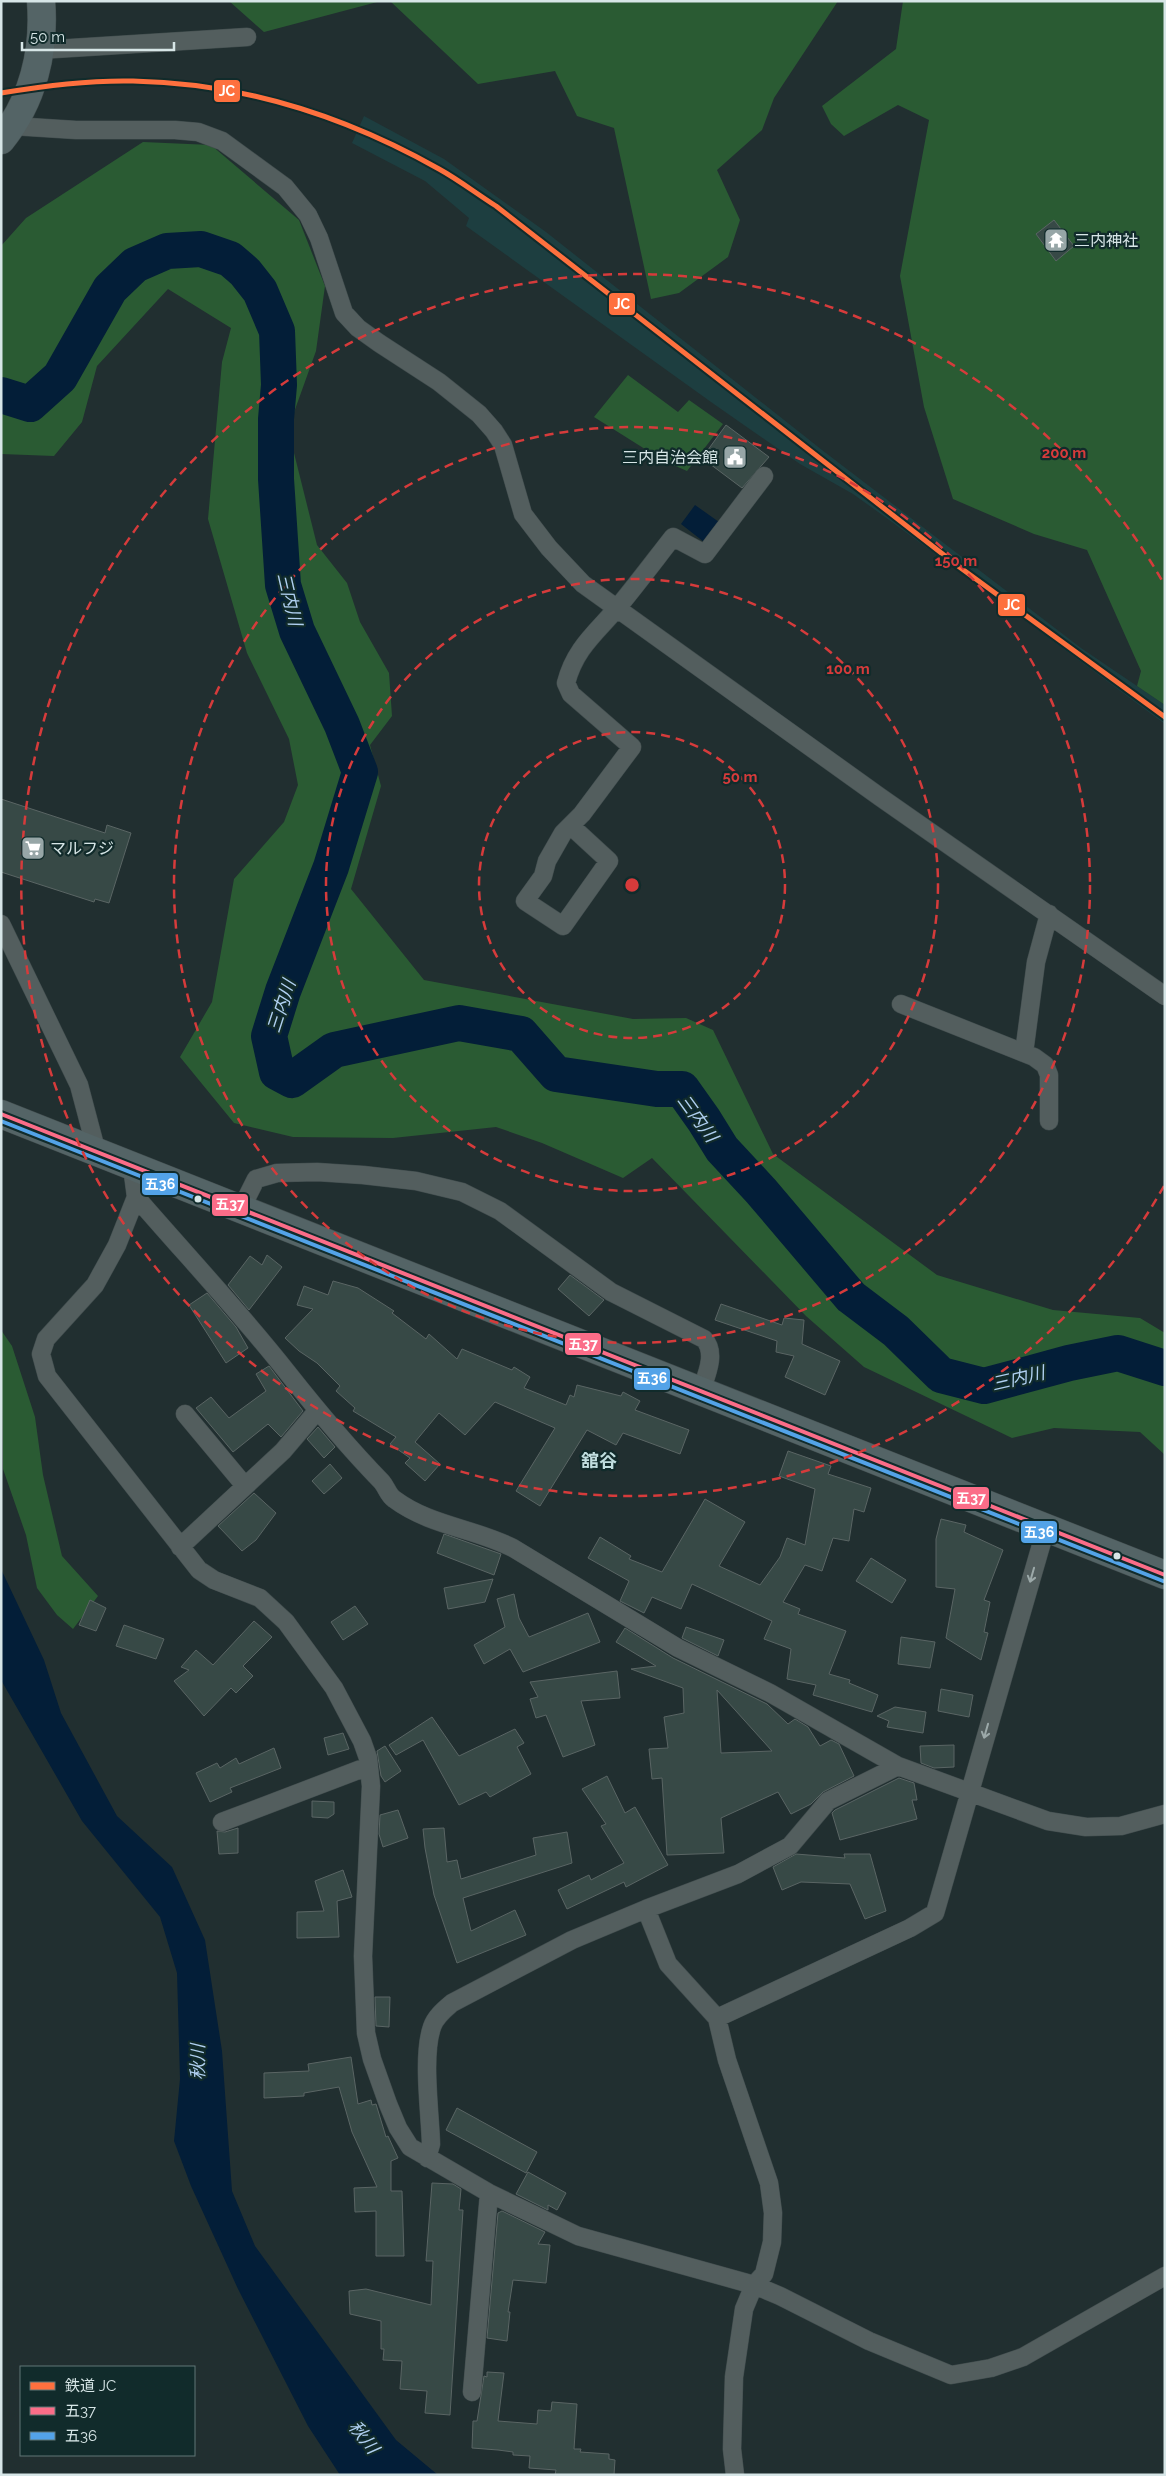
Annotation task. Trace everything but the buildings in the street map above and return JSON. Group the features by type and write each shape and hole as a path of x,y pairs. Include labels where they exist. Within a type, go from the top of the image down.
{"main road":[{"path":"7,133 38,67 41,1"},
{"path":"1,1114 1165,1576"}],"street":[{"path":"39,50 247,36"},
{"path":"7,133 76,130 175,130 198,132 222,141 285,187 308,215 319,238 344,313 358,328 439,382 479,414 503,445 523,514 549,548 583,584 1049,914 1163,988"},
{"path":"571,826 609,861 563,926 525,901 543,876 547,861 563,833 582,814 632,747 571,694 566,683 571,664 599,625 616,609 673,536 705,554 764,476"},
{"path":"1024,1053 1036,962 1049,914"},
{"path":"1,924 79,1085 97,1153"},
{"path":"901,1004 1024,1053 1045,1065 1049,1075 1049,1121"},
{"path":"132,1167 136,1196 117,1245 95,1285 46,1338 40,1354 42,1365 47,1376 199,1570 214,1580 260,1598 286,1622 334,1688 362,1741 369,1766 370,1786 363,1956 366,2033 372,2059 398,2128 410,2147 489,2193 578,2236 754,2285 869,2341 951,2374 990,2368 1023,2357 1165,2276"},
{"path":"241,1209 256,1179 277,1173 317,1172 388,1177 441,1186 471,1196 500,1211 611,1292 704,1339 709,1347 710,1356 701,1392"},
{"path":"136,1196 230,1303 317,1412 384,1484 392,1498 418,1514 443,1524 490,1536 513,1548 678,1648 770,1693 898,1766 1048,1821 1086,1827 1121,1826 1165,1814"},
{"path":"180,1547 283,1452 317,1412"},
{"path":"185,1414 245,1486"},
{"path":"717,2018 910,1928 935,1914 1046,1528"},
{"path":"222,1822 369,1766"},
{"path":"427,2158 431,2144 428,2046 432,2025 452,2003 572,1940 738,1874 790,1846 828,1801 898,1766"},
{"path":"646,1909 668,1964 717,2018 727,2060 769,2183 773,2213 772,2242 764,2274 754,2285 744,2309 734,2377 732,2449 735,2475"},
{"path":"472,2392 489,2193"}],"shaded area":[{"path":"364,116 444,159 546,232 822,450 1081,648 1165,705 1165,724 853,494 800,464 466,226 469,218 425,181 352,143"}],"green space":[{"path":"229,1 381,1 264,32"},
{"path":"390,1 838,1 774,98 762,130 717,170 740,220 728,257 679,293 651,299 614,128 577,116 555,71 478,84"},
{"path":"903,1 1165,1 1165,705 1137,686 1141,671 1087,550 1034,534 953,499 924,407 900,276 929,120 898,105 844,136 831,124 822,106 896,49"},
{"path":"143,142 211,145 299,220 325,286 316,351 288,429 317,545 347,583 360,622 389,673 392,716 370,745 381,786 351,889 424,980 633,1019 686,1018 713,1030 773,1154 937,1275 1053,1310 1140,1318 1165,1333 1165,1455 1140,1432 1054,1428 1012,1438 864,1367 806,1316 652,1158 623,1178 542,1143 496,1127 393,1138 293,1137 234,1123 180,1057 212,1002 234,879 284,822 298,785 289,739 247,653 208,519 222,362 231,328 168,289 97,366 82,422 54,456 1,454 1,246 26,218"},
{"path":"628,375 678,412 689,400 723,424 687,471 664,461 594,417"},
{"path":"1,1330 12,1346 35,1417 43,1475 62,1556 98,1596 73,1629 57,1615 37,1588 26,1535 3,1469"}],"water":[{"path":"695,505 719,522 704,542 681,524"},
{"name":"秋川","path":"1,1569 44,1660 61,1713 117,1816 172,1867 205,1940 222,2051 232,2191 255,2246 396,2440 438,2475 340,2475 308,2426 238,2289 191,2186 174,2141 180,2079 177,1973 160,1917 82,1821 1,1680"}],"waterway":[{"name":"三内川","path":"1,395 30,404 60,377 110,289 135,265 167,251 201,249 230,259 245,272 260,291 277,331 279,385 276,419 276,479 283,585 297,631 342,725 360,772 331,867 283,991 269,1036 277,1072 292,1080 334,1050 459,1023 521,1034 556,1074 657,1089 682,1089 722,1149 761,1191 851,1297 896,1331 941,1375 984,1386 1069,1363 1118,1353 1165,1368"}],"rail line":[{"name":"JC","path":"1,93 100,81 174,83 214,88 292,106 330,118 367,133 439,169 496,206 958,566 1165,717"}],"transit line":[{"name":"五37","path":"1,1114 1165,1575"},
{"name":"五36","path":"1,1121 1163,1581"}],"place":[{"name":"三内神社","path":"1056,240"},
{"name":"三内自治会館","path":"735,457"},
{"name":"マルフジ","path":"33,848"}],"district":[{"name":"舘谷","path":"599,1460"}]}
